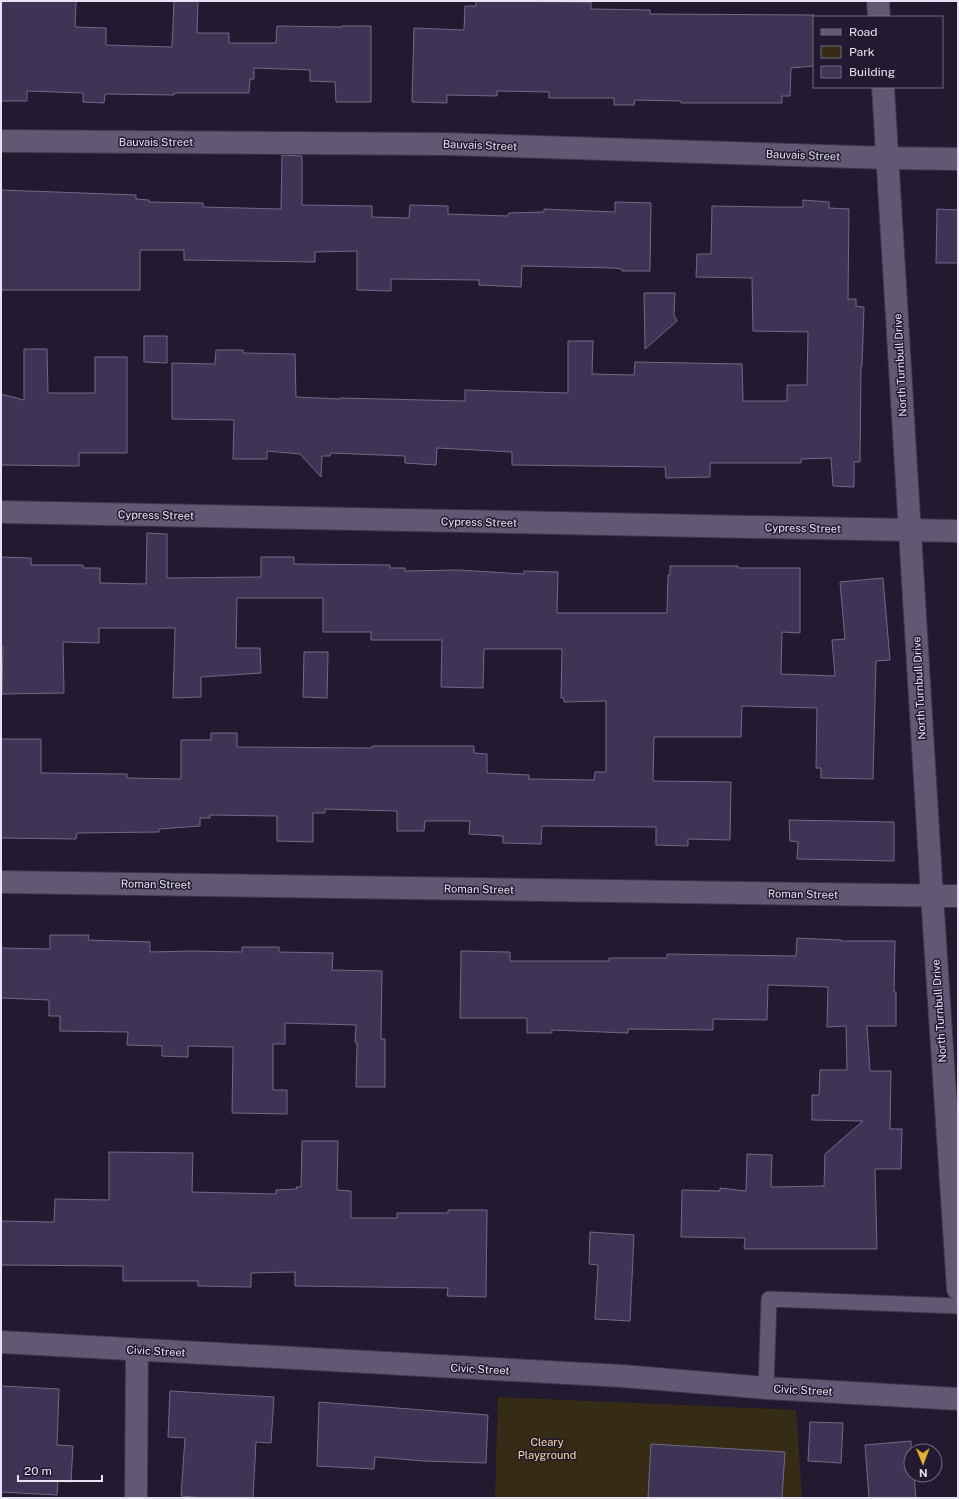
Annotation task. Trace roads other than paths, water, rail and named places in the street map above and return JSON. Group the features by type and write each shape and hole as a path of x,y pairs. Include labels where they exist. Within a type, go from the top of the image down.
{"street":[{"path":"878,1 879,16"},
{"name":"North Turnbull Drive","path":"883,88 932,896 958,1289"},
{"name":"Bauvais Street","path":"1,141 447,144 958,159"},
{"name":"Cypress Street","path":"1,512 958,531"},
{"name":"Roman Street","path":"1,882 958,896"},
{"name":"Civic Street","path":"1,1342 622,1376 766,1388 958,1399"},
{"path":"136,1498 137,1350"}],"lane":[{"path":"766,1388 769,1299 958,1306"}],"park label":[{"name":"Cleary Playground","path":"547,1448"}]}
